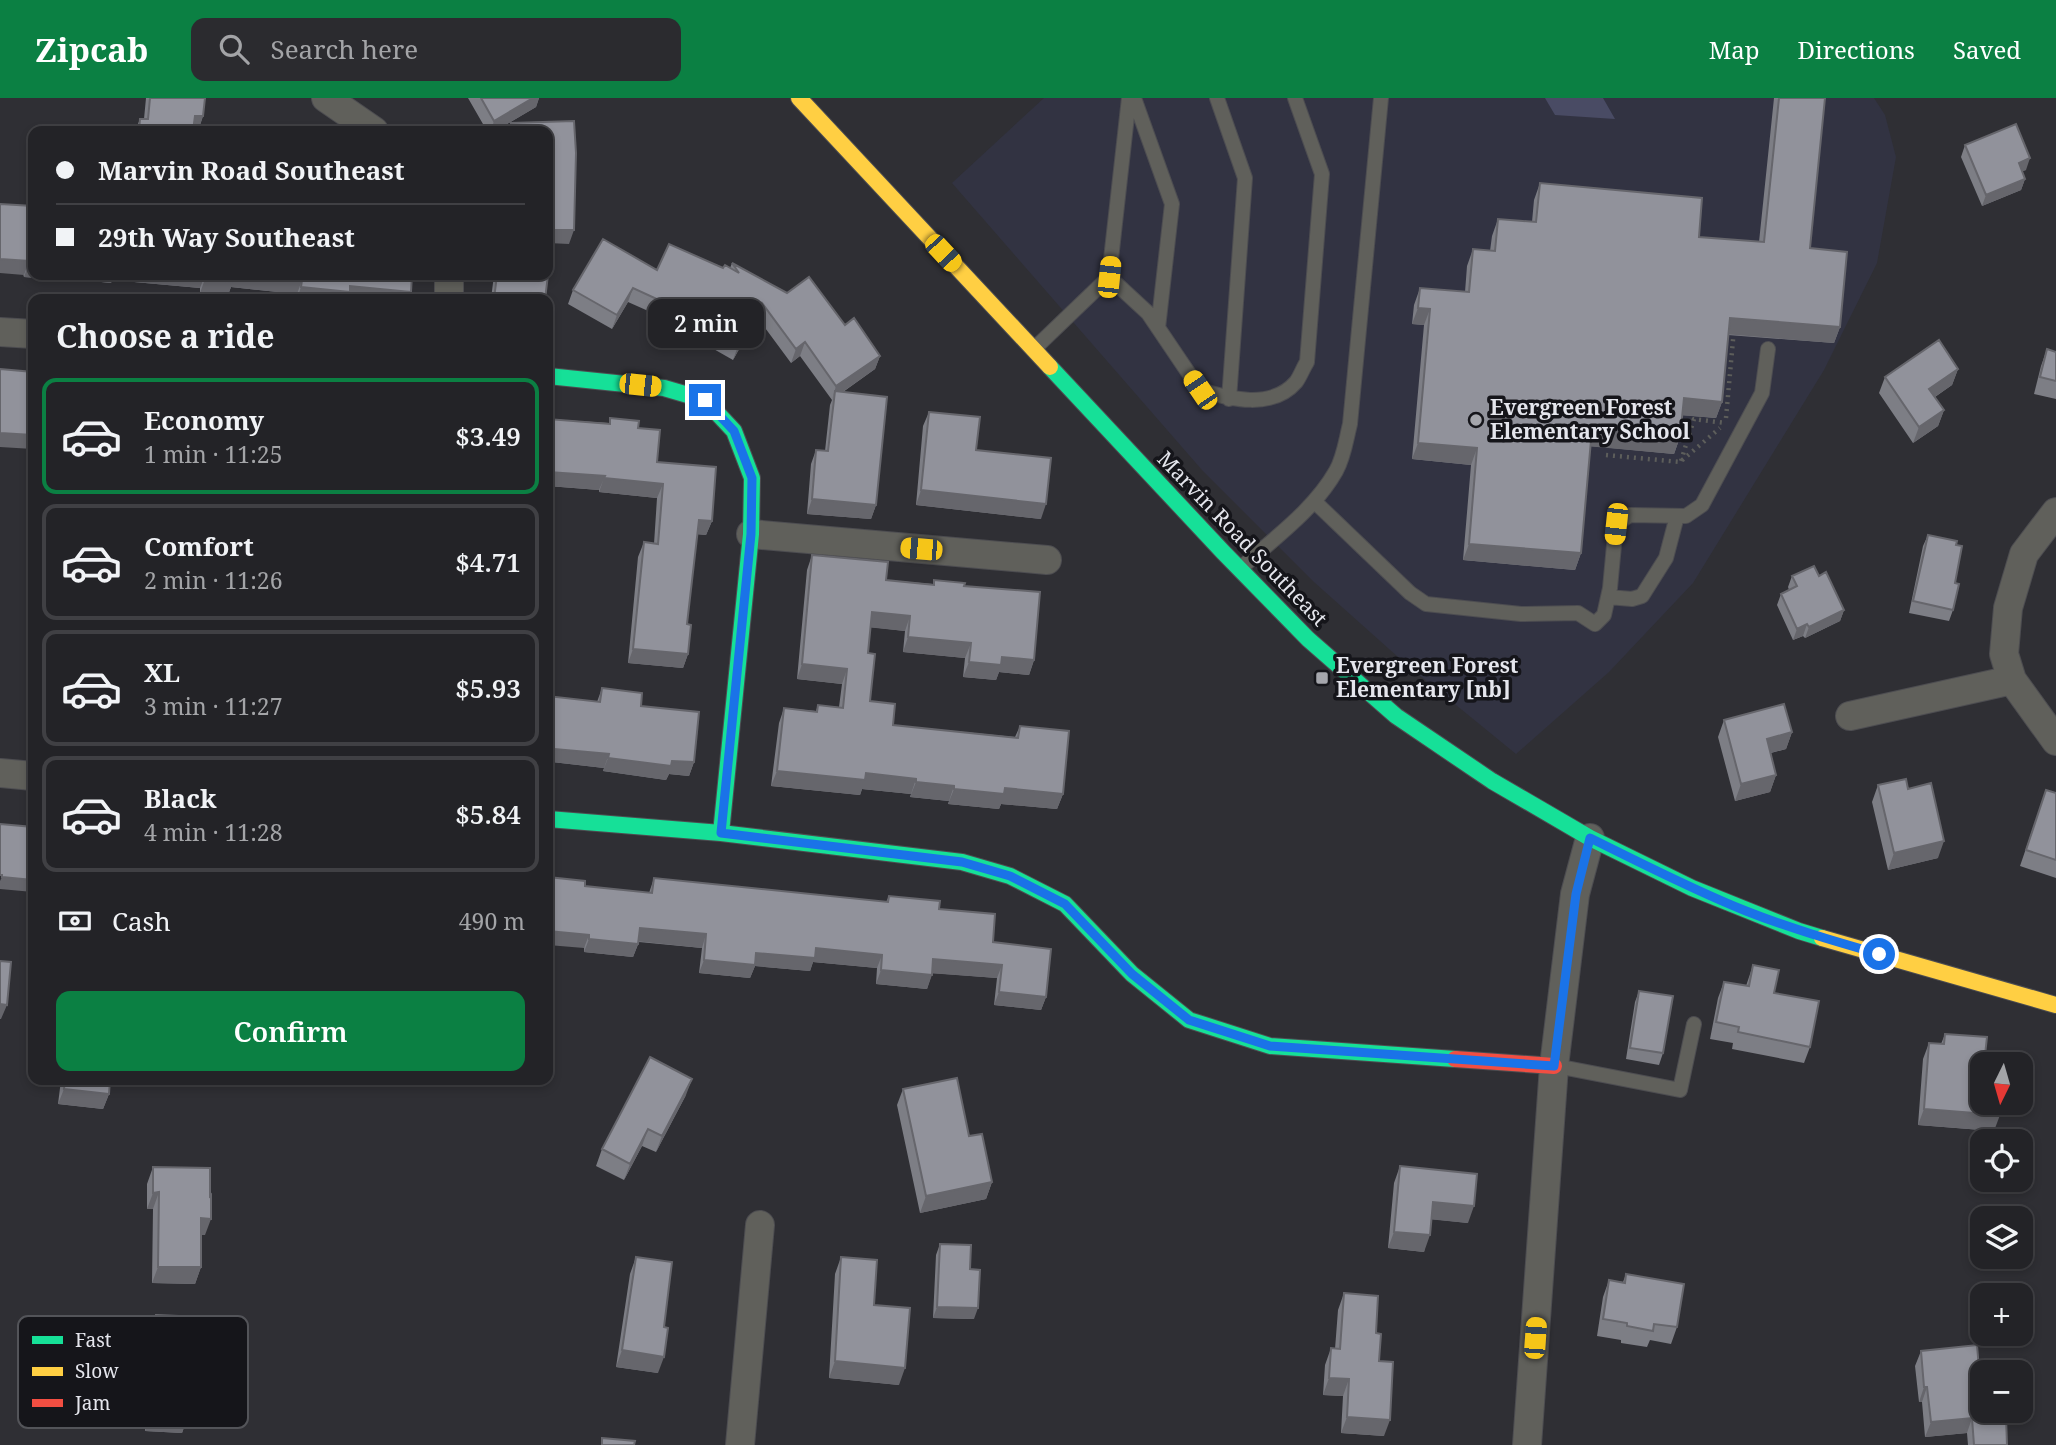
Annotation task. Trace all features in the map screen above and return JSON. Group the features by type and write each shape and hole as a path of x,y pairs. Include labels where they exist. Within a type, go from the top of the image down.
{"street":[{"path":"326,98 367,126"},
{"name":"Marvin Road Southeast","path":"799,98 1240,569 1308,639 1396,716 1492,781 1590,838 1692,888 1799,931 2056,1005"},
{"path":"0,332 28,334"},
{"path":"553,376 664,387 705,400 734,431 752,478 751,534 721,833"},
{"path":"2056,512 2024,554 2008,608 2004,654 2012,680 2056,741"},
{"path":"751,534 1047,559"},
{"path":"1850,716 2012,680"},
{"path":"0,773 28,776"},
{"path":"553,819 721,833 962,862 1010,876 1065,904 1132,974 1189,1020 1270,1046 1554,1066"},
{"path":"1527,1445 1554,1066 1576,894 1590,838"},
{"path":"740,1445 760,1225"}],"lane":[{"path":"1033,350 1109,277 1129,98"},
{"path":"1135,98 1172,204 1158,328"},
{"path":"1217,98 1245,178 1229,398"},
{"path":"1109,277 1148,313 1200,390 1229,398 1256,400 1278,396 1296,382 1307,362 1322,174 1295,98"},
{"path":"1240,569 1314,501 1335,473 1342,457 1350,424 1381,98"},
{"path":"1314,501 1410,593 1426,604 1521,614 1578,613 1595,624 1604,615 1608,597 1616,524 1630,515 1686,516 1702,505 1762,393 1768,349"},
{"path":"1608,597 1632,599 1642,596 1666,558 1677,516"},
{"path":"1554,1066 1680,1090 1694,1024"}],"path":[{"path":"1606,455 1681,462 1725,423 1735,319"},
{"path":"1681,462 1694,419 1725,423"}],"shaded area":[{"name":"Evergreen Forest Elementary School","path":"1044,98 1874,98 1885,115 1896,157 1877,263 1824,370 1693,583 1609,672 1516,754 1407,665 1314,582 1202,470 952,183"},
{"path":"1545,98 1603,98 1615,119 1555,115"}],"building":[{"path":"150,98 205,98 203,116 195,116 194,126 139,126 140,119 148,119"},
{"path":"481,98 533,98 494,121"},
{"path":"1779,98 1825,98 1810,248 1847,252 1840,327 1730,318 1722,402 1684,398 1680,437 1592,429 1581,553 1469,544 1477,448 1418,443 1430,309 1418,308 1420,288 1469,292 1473,249 1495,251 1498,219 1536,222 1540,183 1702,198 1699,237 1764,242"},
{"path":"574,121 574,230 553,230 553,126 511,126 511,123"},
{"path":"2016,124 2030,158 2019,163 2025,179 1986,195 1965,145"},
{"path":"0,204 28,206 28,261 0,259"},
{"path":"603,239 657,270 669,244 739,273 732,263 787,293 809,277 845,325 854,318 880,356 836,386 805,342 796,349 762,303 738,346 694,322 696,317 633,288 617,315 573,290"},
{"path":"302,280 412,280 411,292 350,286 350,292 301,287"},
{"path":"496,280 547,280 546,294 495,294"},
{"path":"1939,340 1958,369 1929,389 1944,410 1919,427 1885,377"},
{"path":"2047,349 2056,352 2056,381 2040,377"},
{"path":"0,369 28,372 28,435 0,433"},
{"path":"835,391 887,397 876,505 812,499 816,450 828,451"},
{"path":"929,412 980,417 976,450 1051,458 1046,504 921,490"},
{"path":"610,418 639,421 638,428 660,430 657,462 716,467 712,521 699,520 687,624 691,625 688,654 633,649 644,542 658,544 663,484 553,472 553,419 610,424"},
{"path":"1928,535 1957,541 1956,545 1962,546 1955,583 1959,584 1953,610 1913,601"},
{"path":"812,555 888,562 886,580 934,585 934,580 965,583 964,586 1040,592 1034,660 1002,657 1001,665 969,662 971,643 908,637 910,616 872,612 868,653 875,654 870,701 895,704 893,725 1018,738 1020,726 1069,731 1063,794 1005,788 1004,794 954,789 954,786 916,782 916,779 866,773 865,780 777,771 784,708 817,712 818,705 843,708 847,669 802,664"},
{"path":"1814,566 1819,576 1826,572 1844,610 1809,627 1807,624 1797,629 1781,594 1797,586 1792,576"},
{"path":"602,688 642,693 641,706 699,712 694,762 672,761 671,766 608,758 609,754 555,749 553,755 553,697 600,702"},
{"path":"1784,704 1792,732 1767,739 1776,775 1741,784 1724,720"},
{"path":"1906,779 1908,789 1931,783 1944,841 1894,853 1878,785"},
{"path":"2046,790 2056,793 2056,860 2026,850"},
{"path":"0,824 28,827 28,880 0,875"},
{"path":"553,878 585,881 585,886 652,893 654,878 888,902 889,896 940,901 939,909 995,914 993,942 1051,949 1046,997 999,992 1002,965 933,959 932,975 881,970 882,955 816,948 815,958 756,953 755,965 704,960 706,934 640,928 638,944 589,939 589,935 553,931"},
{"path":"0,961 11,962 7,1005 0,1004"},
{"path":"1753,965 1779,970 1774,993 1819,1001 1810,1047 1738,1032 1739,1027 1716,1022 1724,982 1749,986"},
{"path":"1639,991 1673,996 1663,1053 1630,1048"},
{"path":"1945,1034 1987,1037 1985,1052 1970,1052 1970,1113 1924,1109 1929,1043 1944,1044"},
{"path":"650,1057 692,1079 662,1136 648,1129 630,1164 602,1149"},
{"path":"957,1078 969,1136 982,1134 992,1182 926,1196 903,1089"},
{"path":"64,1085 110,1085 109,1094 64,1089"},
{"path":"1400,1166 1477,1174 1474,1206 1433,1202 1430,1235 1394,1232"},
{"path":"153,1167 210,1168 211,1219 201,1218 201,1267 158,1267 159,1192 153,1193"},
{"path":"940,1244 971,1245 970,1269 980,1270 978,1308 937,1307"},
{"path":"636,1257 672,1262 664,1327 668,1328 664,1357 622,1350"},
{"path":"841,1257 877,1260 874,1305 910,1308 905,1368 835,1361"},
{"path":"1626,1274 1684,1284 1677,1327 1654,1324 1653,1331 1603,1319 1609,1280 1625,1283"},
{"path":"1344,1293 1378,1296 1376,1333 1381,1334 1379,1361 1393,1362 1390,1420 1347,1417 1349,1379 1329,1378 1331,1348 1340,1349"},
{"path":"1977,1346 1978,1360 1970,1360 1970,1418 1931,1422 1921,1351"},
{"path":"1972,1423 2006,1423 2007,1445 1974,1445"},
{"path":"602,1438 635,1441 634,1445 602,1445"}],"traffic: fast":[{"path":"1050,367 1308,639 1396,716 1492,781 1590,838 1692,888 1822,938"},
{"path":"553,377 664,388 705,400 734,431 752,478 751,534 721,833"},
{"path":"553,819 721,833 962,862 1010,876 1065,904 1132,974 1189,1020 1270,1046 1455,1059"}],"traffic: slow":[{"path":"799,98 1050,367"},
{"path":"1822,938 2056,1005"}],"traffic: jam":[{"path":"1455,1059 1554,1066"}],"place":[{"name":"Evergreen Forest Elementary School","path":"1476,420"},
{"name":"Evergreen Forest Elementary [nb]","path":"1322,678"}],"route":[{"path":"705,400 734,431 752,478 751,534 721,833 962,862 1010,876 1065,904 1132,974 1189,1020 1270,1046 1554,1066 1576,894 1590,838 1745,911 1799,931 1879,954"}]}
